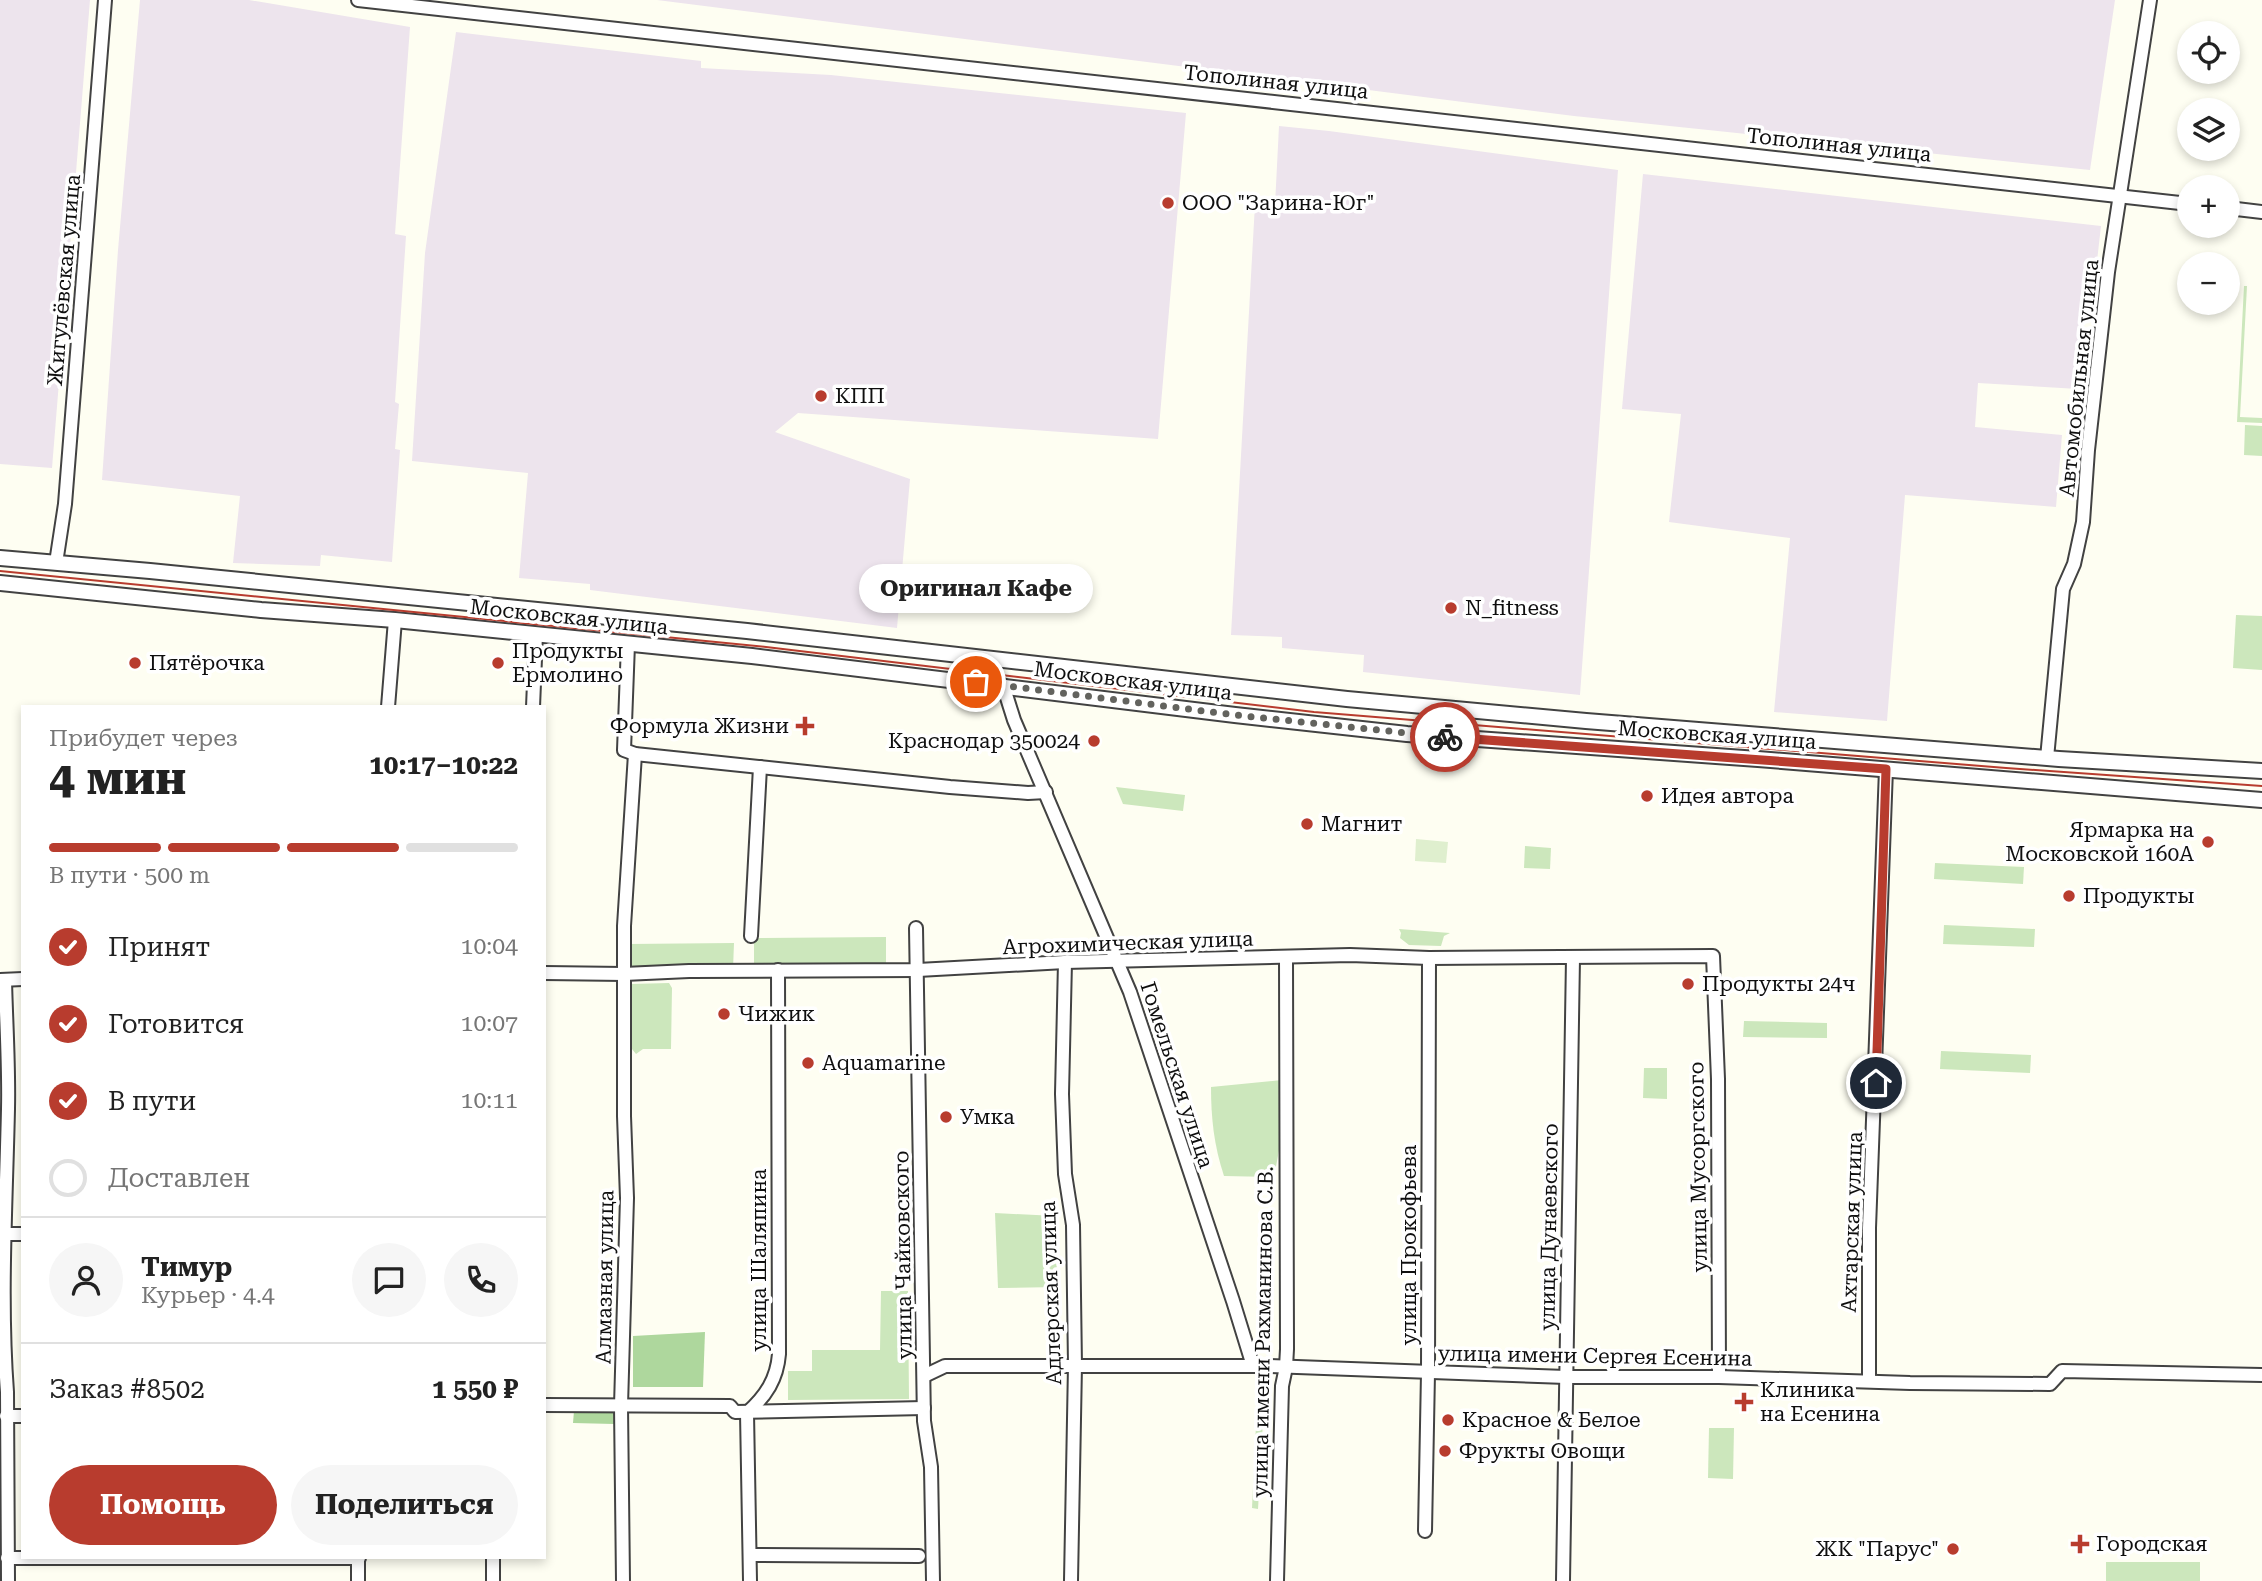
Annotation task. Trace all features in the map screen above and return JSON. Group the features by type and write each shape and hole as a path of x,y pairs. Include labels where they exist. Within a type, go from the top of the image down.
{"street":[{"name":"Жигулёвская улица","path":"62,563 105,0"},
{"name":"Тополиная улица","path":"358,0 2177,203"},
{"name":"Автомобильная улица","path":"2053,759 2063,589 2077,554 2083,522 2098,356 2119,196 2150,0"},
{"path":"2240,209 2262,212"},
{"name":"Московская улица","path":"5,559 747,631 1337,698 2053,759 2262,772"},
{"path":"4,583 14,571 5,559"},
{"path":"61,590 62,563"},
{"name":"Московская улица","path":"4,583 287,613 536,634 1003,685 1395,733 2262,800"},
{"path":"388,705 395,621"},
{"path":"533,705 536,634"},
{"path":"628,644 624,750 635,754 950,787 1046,792"},
{"name":"Гомельская улица","path":"1003,685 1014,720 1118,961 1253,1366"},
{"name":"Алмазная улица","path":"623,1581 621,1406 626,1198 624,974 635,754"},
{"path":"2000,780 2006,773 2007,764 2001,754"},
{"path":"2053,759 2052,778 2057,784"},
{"path":"751,936 760,767"},
{"name":"Ахтарская улица","path":"1870,1381 1869,1228 1886,769"},
{"name":"улица Чайковского","path":"916,928 924,1421 931,1467 933,1581"},
{"name":"Агрохимическая улица","path":"546,973 918,970 1065,962 1350,955 1429,958 1713,956"},
{"name":"улица Мусоргского","path":"1713,956 1718,1079 1719,1377"},
{"name":"улица имени Рахманинова С.В.","path":"1277,1581 1282,1386 1286,1367 1286,958"},
{"name":"улица Прокофьева","path":"1425,1531 1429,958"},
{"name":"улица Дунаевского","path":"1563,1581 1573,958"},
{"name":"Адлерская улица","path":"1065,962 1062,1094 1065,1174 1073,1225 1075,1365 1071,1581"},
{"name":"улица Шаляпина","path":"747,1413 764,1398 778,1370 778,970"},
{"path":"8,1581 2,1234 8,1107 2,980 21,979"},
{"path":"8,1107 21,1107"},
{"path":"2,1234 21,1234"},
{"name":"улица имени Сергея Есенина","path":"924,1376 945,1366 1075,1365 1253,1366 1566,1377 1719,1377 1910,1384 2050,1384 2062,1371 2262,1375"},
{"path":"546,1405 730,1406 735,1412 747,1413 924,1408"},
{"path":"747,1413 750,1581"},
{"path":"6,1416 21,1416"},
{"path":"750,1555 919,1556"},
{"path":"7,1558 21,1558"},
{"path":"358,1559 358,1581"},
{"path":"493,1559 493,1581"}],"shaded area":[{"path":"0,0 90,0 52,468 0,464"},
{"path":"140,0 249,0 410,27 395,234 406,236 395,402 399,404 395,449 400,450 392,562 321,555 320,566 233,563 240,496 102,480 118,250"},
{"path":"657,0 2115,0 2090,170 1574,116"},
{"path":"456,32 701,61 701,68 831,75 1186,113 1158,439 798,413 775,432 910,479 897,628 590,590 590,584 519,578 528,473 412,461 425,253"},
{"path":"1279,126 1618,170 1580,695 1363,672 1364,655 1282,648 1282,637 1231,635 1255,204 1275,205"},
{"path":"1643,174 2101,226 2096,270 2083,328 2078,389 1978,383 1975,427 2062,435 2056,507 1905,495 1887,721 1774,712 1790,538 1669,522 1681,414 1622,409"}],"green space":[{"path":"2244,286 2247,286 2240,417 2262,418 2262,423 2237,422"},
{"path":"2245,425 2262,426 2262,456 2244,455"},
{"path":"2236,615 2262,616 2262,670 2233,668"},
{"path":"1116,787 1185,795 1183,811 1123,804"},
{"path":"1416,839 1448,842 1446,863 1415,861"},
{"path":"1525,846 1551,848 1550,869 1524,868"},
{"path":"1935,863 2024,867 2023,884 1934,879"},
{"path":"1944,925 2035,929 2034,947 1943,944"},
{"path":"1399,929 1450,933 1444,936 1441,946 1409,945 1400,938"},
{"path":"886,937 886,963 754,965 754,938"},
{"path":"734,943 733,969 628,967 628,944"},
{"path":"669,983 672,988 671,1049 643,1049 636,1054 624,1039 626,995 631,984"},
{"path":"1744,1021 1827,1023 1827,1038 1743,1037"},
{"path":"1941,1051 2031,1055 2030,1073 1940,1069"},
{"path":"1644,1068 1667,1068 1667,1099 1643,1098"},
{"path":"1282,1080 1282,1134 1274,1177 1224,1176 1214,1132 1211,1087"},
{"path":"995,1213 1056,1216 1057,1287 998,1288"},
{"path":"881,1291 908,1291 909,1399 788,1400 788,1371 812,1371 812,1350 880,1350"},
{"path":"705,1332 703,1387 633,1387 633,1336"},
{"path":"1257,1404 1264,1404 1258,1509 1252,1508"},
{"path":"614,1408 614,1424 573,1423 574,1411"},
{"path":"1709,1428 1734,1428 1733,1479 1708,1478"},
{"path":"2106,1562 2200,1562 2200,1581 2106,1581"}],"tram line":[{"path":"0,571 766,647 1314,712 2262,786"}],"way so far":[{"path":"976,682 1235,715 1445,737"}],"place":[{"name":"ООО \"Зарина-Юг\"","path":"1168,203"},
{"name":"КПП","path":"821,396"},
{"name":"N_fitness","path":"1451,608"},
{"name":"Пятёрочка","path":"135,663"},
{"name":"Продукты Ермолино","path":"498,663"},
{"name":"Оригинал Кафе","path":"976,682"},
{"name":"Формула Жизни","path":"805,726"},
{"name":"Краснодар 350024","path":"1094,741"},
{"name":"Идея автора","path":"1647,796"},
{"name":"Магнит","path":"1307,824"},
{"name":"Ярмарка на Московской 160А","path":"2208,842"},
{"name":"Продукты","path":"2069,896"},
{"name":"Продукты 24ч","path":"1688,984"},
{"name":"Чижик","path":"724,1014"},
{"name":"Aquamarine","path":"808,1063"},
{"name":"Умка","path":"946,1117"},
{"name":"Клиника на Есенина","path":"1744,1402"},
{"name":"Красное & Белое","path":"1448,1420"},
{"name":"Фрукты Овощи","path":"1445,1451"},
{"name":"Городская","path":"2080,1544"},
{"name":"ЖК \"Парус\"","path":"1953,1549"}],"route":[{"path":"1445,737 1886,769 1876,1083"}]}
